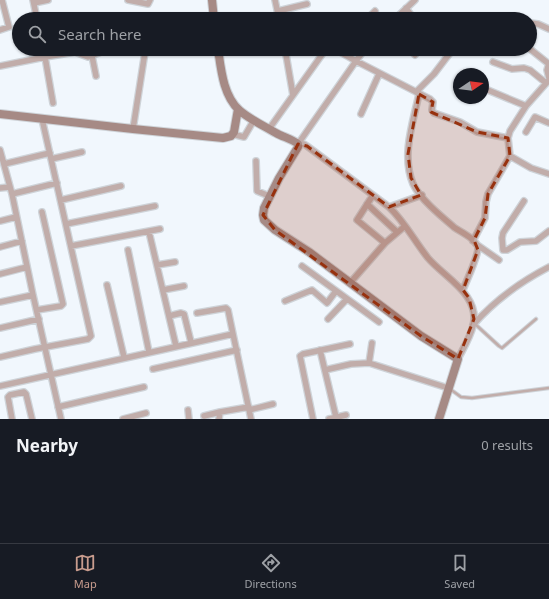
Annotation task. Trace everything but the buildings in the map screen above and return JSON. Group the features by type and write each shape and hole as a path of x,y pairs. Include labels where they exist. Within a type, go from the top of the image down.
{"street":[{"path":"0,30 8,27 2,0"},
{"path":"35,12 33,2 48,0"},
{"path":"128,0 148,4 150,0"},
{"path":"212,0 213,12"},
{"path":"275,0 278,11 307,4"},
{"path":"402,12 415,0"},
{"path":"406,8 409,12"},
{"path":"537,24 549,29"},
{"path":"463,290 478,250 475,242 485,218 487,198 510,156 508,138 511,128 526,106 548,80 547,70 549,64 537,55"},
{"path":"0,66 51,56"},
{"path":"84,56 92,56 96,76"},
{"path":"133,129 144,56"},
{"path":"219,56 226,87 230,97 238,109 269,129 298,144 304,144 389,207 433,264 463,290 469,298 473,312 474,324"},
{"path":"286,56 293,95"},
{"path":"269,129 321,56"},
{"path":"348,56 379,74 432,100 432,110 434,113 460,122 477,132 508,138"},
{"path":"360,56 298,144 298,147 279,178 264,208 264,220 421,336 458,359"},
{"path":"448,56 417,93 408,154 411,178 414,185 443,219 499,260"},
{"path":"45,57 53,103"},
{"path":"493,62 512,69 524,68 548,80"},
{"path":"360,114 379,74"},
{"path":"489,91 526,106"},
{"path":"0,114 223,138 231,136 238,109"},
{"path":"526,132 535,117 549,123"},
{"path":"0,357 91,337 42,119"},
{"path":"232,134 244,137 254,120"},
{"path":"0,150 4,164 3,172 12,194 36,310 61,419"},
{"path":"51,159 82,152"},
{"path":"4,164 50,153"},
{"path":"510,156 531,168 549,174"},
{"path":"256,161 257,191 270,196"},
{"path":"12,194 57,184"},
{"path":"61,200 121,186"},
{"path":"0,188 10,187"},
{"path":"373,195 358,218 358,221 385,243"},
{"path":"389,207 422,195"},
{"path":"524,201 503,233 503,250 507,250 520,242 536,241 549,231"},
{"path":"367,204 397,232"},
{"path":"66,224 155,206"},
{"path":"36,310 60,306 63,304 42,212"},
{"path":"0,220 16,217"},
{"path":"350,283 385,243 405,226"},
{"path":"71,246 160,229"},
{"path":"149,232 176,346"},
{"path":"0,247 22,241"},
{"path":"128,250 149,352"},
{"path":"157,265 175,262"},
{"path":"302,266 379,322"},
{"path":"0,274 27,267"},
{"path":"439,419 458,359 474,324 488,308 520,283 549,267"},
{"path":"107,285 124,357"},
{"path":"163,290 184,286"},
{"path":"285,301 312,290 327,303 336,291"},
{"path":"0,302 33,295"},
{"path":"328,319 347,299"},
{"path":"197,314 226,308 228,310 251,419"},
{"path":"169,316 181,313 184,314 191,342"},
{"path":"0,328 38,319"},
{"path":"0,386 51,373 233,334"},
{"path":"368,363 372,343"},
{"path":"313,419 300,356 301,354 350,344"},
{"path":"153,369 237,350"},
{"path":"320,350 336,417"},
{"path":"325,370 351,364 368,363 448,388"},
{"path":"58,407 144,387"},
{"path":"12,419 8,397 10,395 24,392 26,394 32,419"},
{"path":"204,416 273,404"},
{"path":"188,410 189,419"},
{"path":"219,419 220,412"},
{"path":"123,419 146,413"},
{"path":"329,419 346,415"}],"lane":[{"path":"474,324 502,348 536,319"},
{"path":"448,388 461,397 468,398 549,388"}],"highlighted area":[{"path":"419,94 433,102 431,112 477,132 508,138 510,156 488,194 485,218 474,240 478,250 463,290 469,298 474,319 458,359 421,336 275,230 263,215 298,144 307,146 389,207 421,195 411,178 408,154"}]}
